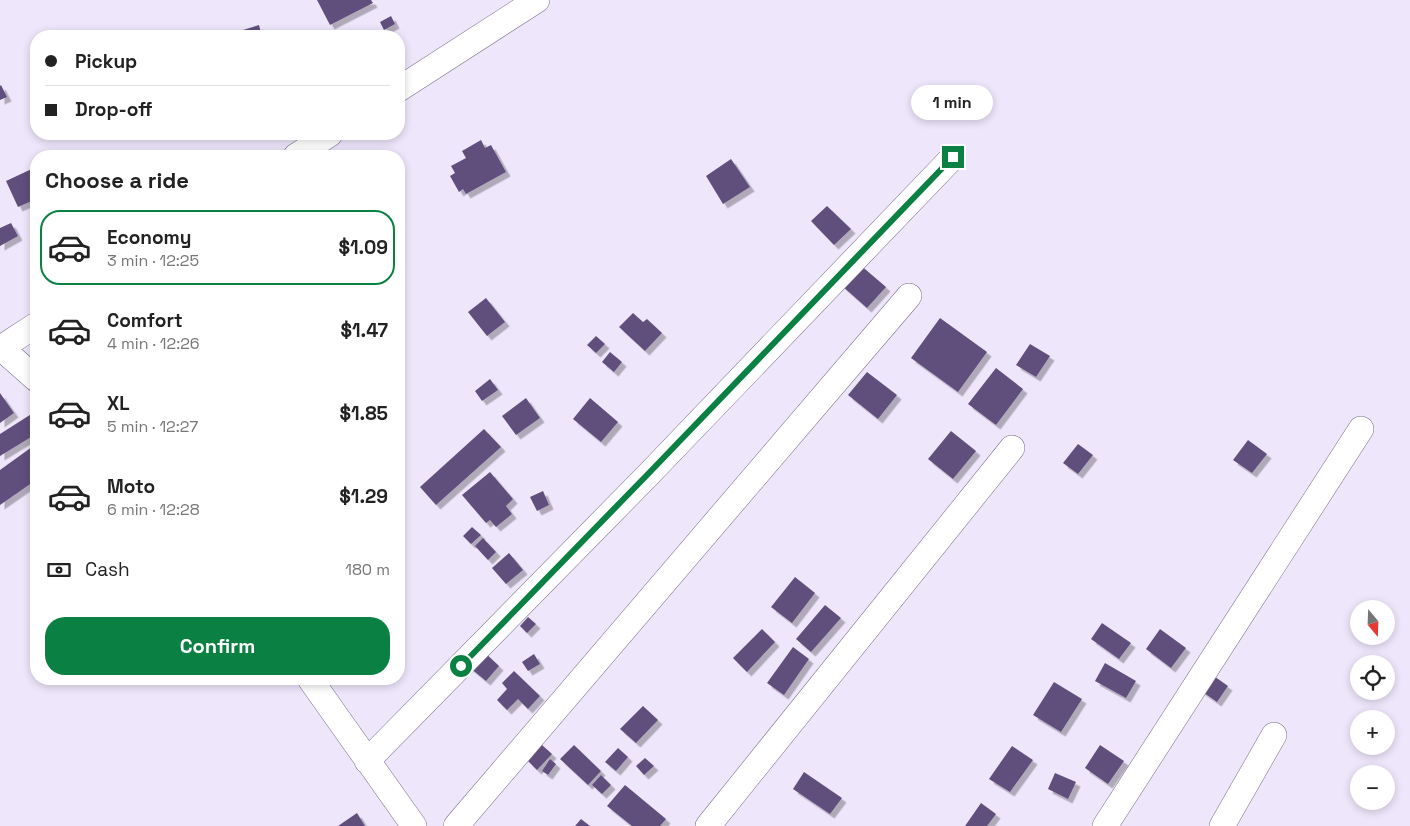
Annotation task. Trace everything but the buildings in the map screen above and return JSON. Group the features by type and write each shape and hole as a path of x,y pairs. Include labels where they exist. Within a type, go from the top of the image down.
{"street":[{"path":"405,85 536,0"},
{"path":"305,150 321,140"},
{"path":"367,761 648,474 953,157"},
{"path":"456,826 909,296"},
{"path":"30,329 0,348 30,374"},
{"path":"1105,826 1360,430"},
{"path":"708,826 1012,448"},
{"path":"314,685 414,826"},
{"path":"1222,826 1274,735"}],"route":[{"path":"461,666 953,157"}]}
